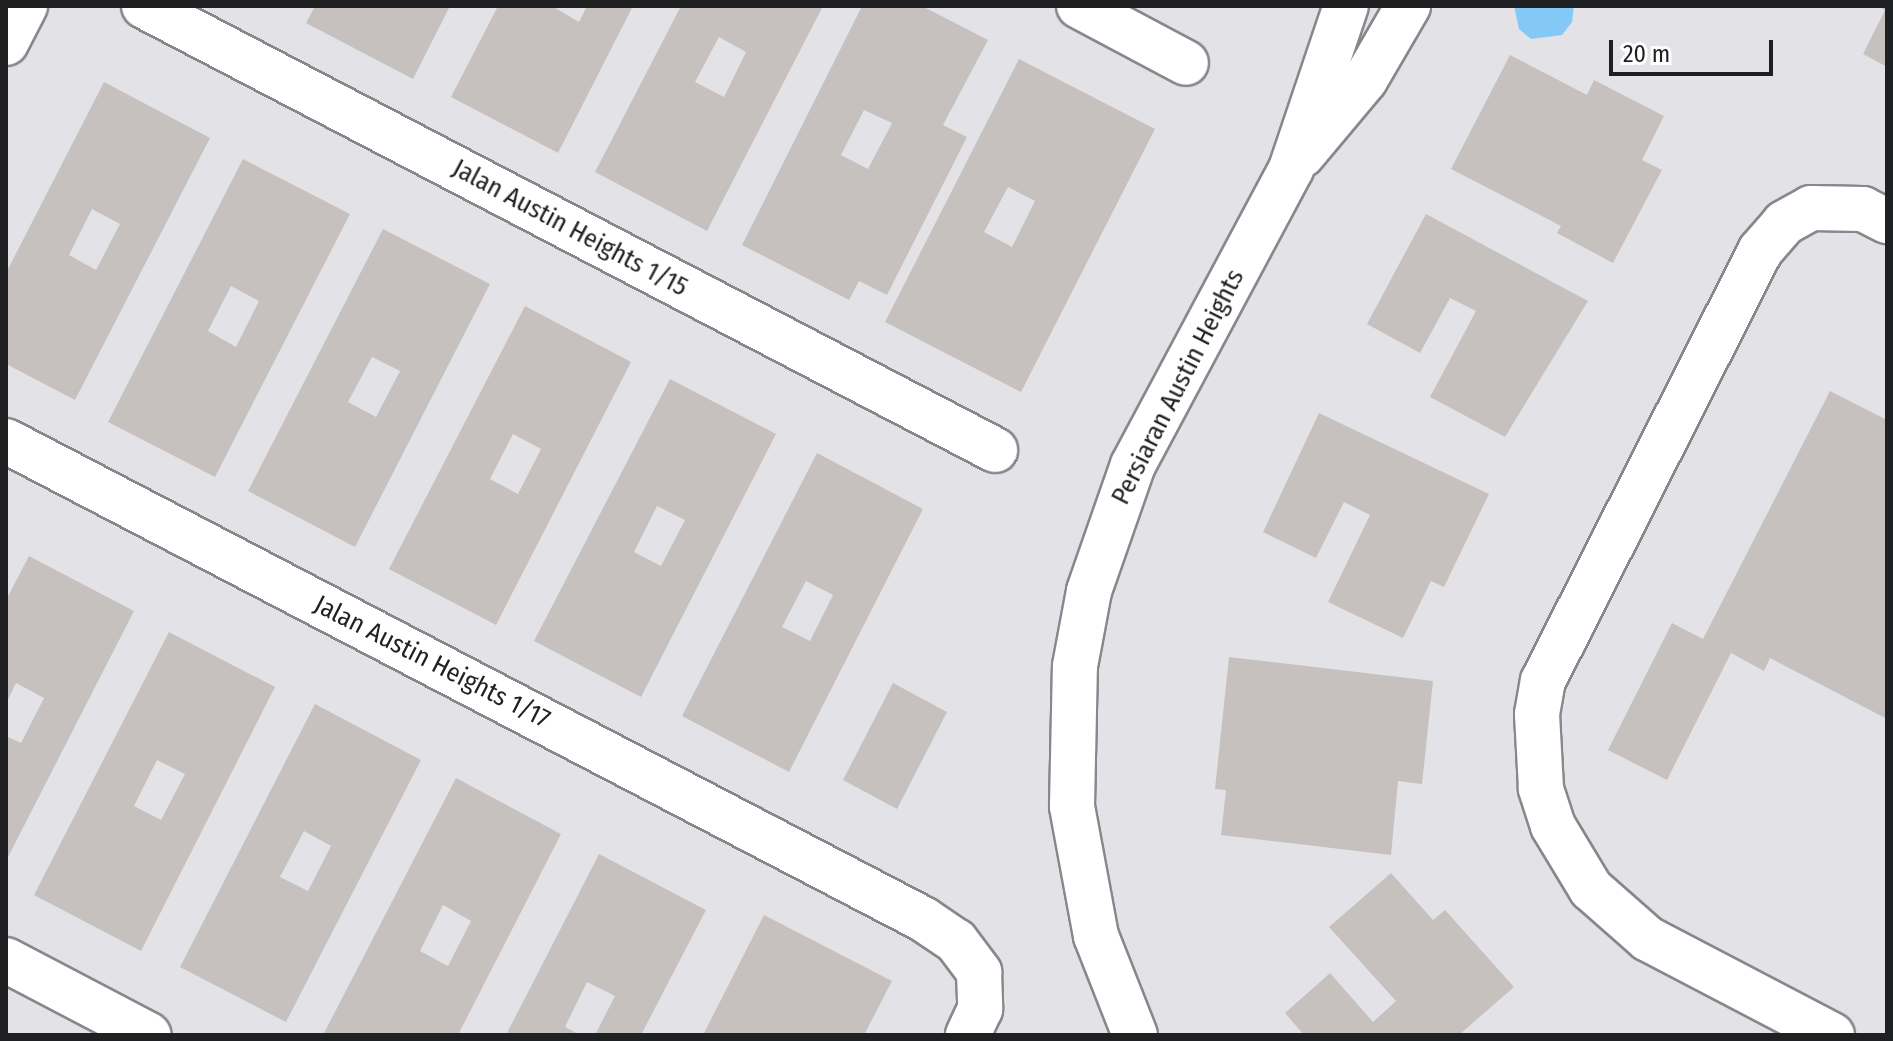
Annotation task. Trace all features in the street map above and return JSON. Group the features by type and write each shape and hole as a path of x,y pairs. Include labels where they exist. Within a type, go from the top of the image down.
{"street":[{"path":"6,43 25,6"},
{"name":"Jalan Austin Heights 1/15","path":"144,6 995,450"},
{"path":"1079,6 1186,63"},
{"name":"Persiaran Austin Heights","path":"1135,1035 1081,871 1070,736 1075,666 1089,591 1133,465 1291,169 1346,6"},
{"name":"Persiaran Austin Heights","path":"1291,169 1365,80 1408,6"},
{"path":"1832,1035 1648,939 1591,889 1553,826 1541,788 1537,714 1543,681 1760,251 1784,223 1811,208 1863,209 1887,221"},
{"name":"Jalan Austin Heights 1/17","path":"6,441 858,883 956,941 979,972 980,1009 968,1035"},
{"path":"6,960 149,1035"}],"water":[{"path":"1514,6 1574,6 1572,22 1562,35 1531,39 1519,29"}],"building":[{"path":"315,6 450,6 413,79 306,23"},
{"path":"498,6 552,6 579,22 587,6 633,6 558,153 451,97"},
{"path":"681,6 823,6 707,231 595,172","holes":["719,37 746,52 724,97 695,82"]},
{"path":"862,6 922,6 988,40 943,125 967,137 887,295 859,281 849,300 742,245","holes":["864,110 892,123 868,169 841,155"]},
{"path":"1878,6 1887,6 1887,67 1863,54 1885,10"},
{"path":"1510,55 1587,95 1594,80 1664,116 1642,160 1662,170 1613,263 1557,233 1561,226 1451,169"},
{"path":"1019,59 1155,129 1021,392 885,322","holes":["1008,187 1035,201 1012,247 984,232"]},
{"path":"104,82 210,138 75,400 6,364 6,273","holes":["92,209 120,224 96,270 69,255"]},
{"path":"243,159 350,214 215,477 108,422","holes":["231,286 259,301 236,347 208,331"]},
{"path":"1426,214 1588,301 1505,437 1430,397 1476,311 1450,298 1420,353 1367,324"},
{"path":"383,229 490,284 355,547 248,491","holes":["372,357 400,371 376,417 348,402"]},
{"path":"525,306 631,362 496,625 389,569","holes":["513,434 541,449 518,494 490,479"]},
{"path":"670,379 776,434 641,697 534,641","holes":["657,506 685,520 661,566 634,552"]},
{"path":"1830,391 1887,420 1887,719 1770,658 1764,671 1731,653 1667,780 1608,750 1672,623 1703,639"},
{"path":"1319,413 1489,494 1444,587 1431,581 1403,638 1328,602 1370,515 1344,502 1316,558 1263,532"},
{"path":"817,453 923,509 789,772 682,716","holes":["806,581 833,595 810,641 782,627"]},
{"path":"29,556 134,611 6,861 6,736 21,743 44,698 16,683 6,704 6,600"},
{"path":"169,632 275,687 141,951 34,895","holes":["157,760 185,774 161,820 134,806"]},
{"path":"1229,657 1433,681 1422,784 1398,781 1391,855 1221,835 1226,790 1215,789"},
{"path":"893,683 947,712 897,809 843,780"},
{"path":"315,704 421,760 286,1022 180,967","holes":["304,831 331,846 308,891 280,877"]},
{"path":"456,778 561,834 458,1035 323,1035","holes":["443,905 471,921 448,966 420,951"]},
{"path":"599,854 706,910 641,1035 595,1035 615,996 587,982 565,1027 580,1035 506,1035"},
{"path":"1391,873 1433,920 1445,910 1514,987 1459,1035 1304,1035 1285,1013 1330,973 1373,1022 1396,1001 1329,927"},
{"path":"764,915 892,981 864,1035 703,1035"}]}
